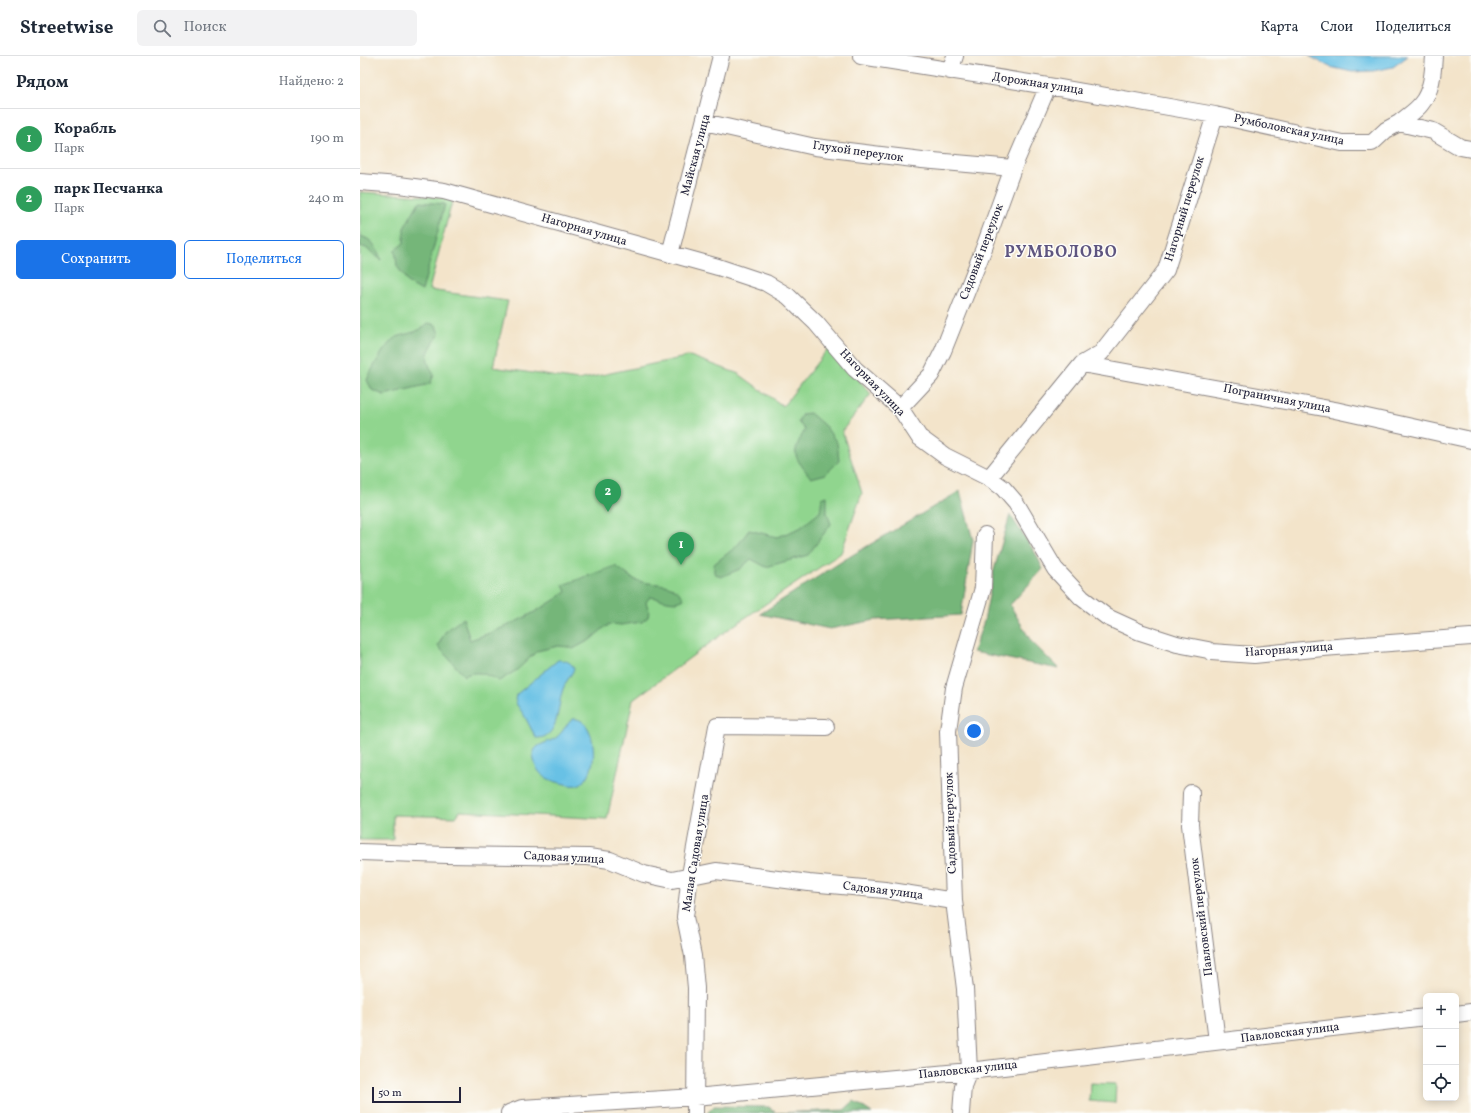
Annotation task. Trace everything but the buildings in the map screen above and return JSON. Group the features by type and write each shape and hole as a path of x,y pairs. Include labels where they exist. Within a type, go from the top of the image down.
{"street":[{"name":"Майская улица","path":"670,254 721,56"},
{"name":"Дорожная улица","path":"861,56 953,63 1048,86 1215,115"},
{"name":"Румболовская улица","path":"1215,115 1342,143 1372,143 1386,130 1399,123 1421,105 1429,91 1434,56"},
{"name":"Садовый переулок","path":"900,408 931,375 943,351 984,248 1013,168 1048,86"},
{"name":"Нагорный переулок","path":"989,478 1082,364 1101,353 1166,270 1215,115"},
{"name":"Глухой переулок","path":"704,122 815,147 922,160 1013,168"},
{"path":"1399,123 1434,131 1460,146 1471,149"},
{"name":"Нагорная улица","path":"360,182 444,191 749,276 766,283 788,296 816,323 855,369 900,408 919,437 944,456 989,478 1003,488 1016,503 1055,569 1082,598 1106,617 1140,632 1178,644 1208,650 1211,652 1254,655 1323,648 1471,637"},
{"name":"Пограничная улица","path":"1082,364 1335,410 1471,440"},
{"name":"Садовый переулок","path":"961,1113 963,1086 969,1071 965,989 954,901 948,731 954,688 983,588 985,536"},
{"name":"Малая Садовая улица","path":"695,1113 696,988 694,956 685,918 690,875 717,726 826,728"},
{"name":"Павловский переулок","path":"1191,793 1190,825 1217,1041"},
{"name":"Садовая улица","path":"360,852 588,857 610,860 644,874 672,880 690,875 716,871 809,883 885,890 954,901"},
{"path":"1459,1014 1471,1012"},
{"name":"Павловская улица","path":"509,1113 522,1108 695,1097 969,1071 1423,1017"}],"green space":[{"path":"360,192 453,198 429,290 508,301 493,367 578,380 690,356 739,374 783,406 830,346 871,394 842,431 862,493 841,553 733,626 633,700 607,819 460,811 456,817 393,815 393,840 360,840"},
{"path":"419,202 445,204 422,291 408,283 397,266 395,250 404,243 404,228"},
{"path":"360,236 368,239 374,245 381,260 366,248 360,246"},
{"path":"428,323 436,325 439,335 428,355 428,363 434,375 430,384 384,395 372,390 367,380 389,344 397,337 417,331"},
{"path":"810,413 826,427 837,443 839,461 826,474 811,478 796,455 797,445 805,430 798,422 802,414"},
{"path":"960,491 973,540 961,615 875,620 830,629 760,614 844,560"},
{"path":"827,496 827,513 831,524 808,555 766,567 751,559 740,569 721,577 714,573 714,564 737,546 749,530 777,537 800,528 820,512 822,498"},
{"path":"1010,515 1036,554 1043,569 1010,605 1031,641 1059,669 973,652 984,621 994,570"},
{"path":"615,566 636,580 668,586 679,593 684,599 672,602 650,597 646,602 649,611 648,617 642,622 621,625 613,624 605,627 590,640 573,649 558,646 537,651 517,670 499,681 478,673 464,676 438,646 445,632 463,618 470,640 508,626 544,607 566,592 563,585"},
{"path":"1090,1083 1116,1084 1115,1103 1089,1101"},
{"path":"854,1101 872,1113 776,1113 844,1110"},
{"path":"714,1106 769,1107 776,1113 707,1113"}],"water":[{"path":"1309,56 1408,56 1393,67 1373,71 1352,72 1330,67"},
{"path":"558,660 568,662 574,669 563,689 554,727 550,733 544,737 536,738 515,699 517,694"},
{"path":"573,719 582,721 588,729 592,740 594,754 592,766 587,777 580,784 569,785 552,780 543,775 536,766 533,754 537,747 557,737"}],"place":[{"name":"парк Песчанка","path":"608,512"},
{"name":"Корабль","path":"681,565"}],"district":[{"name":"РУМБОЛОВО","path":"1061,253"}]}
